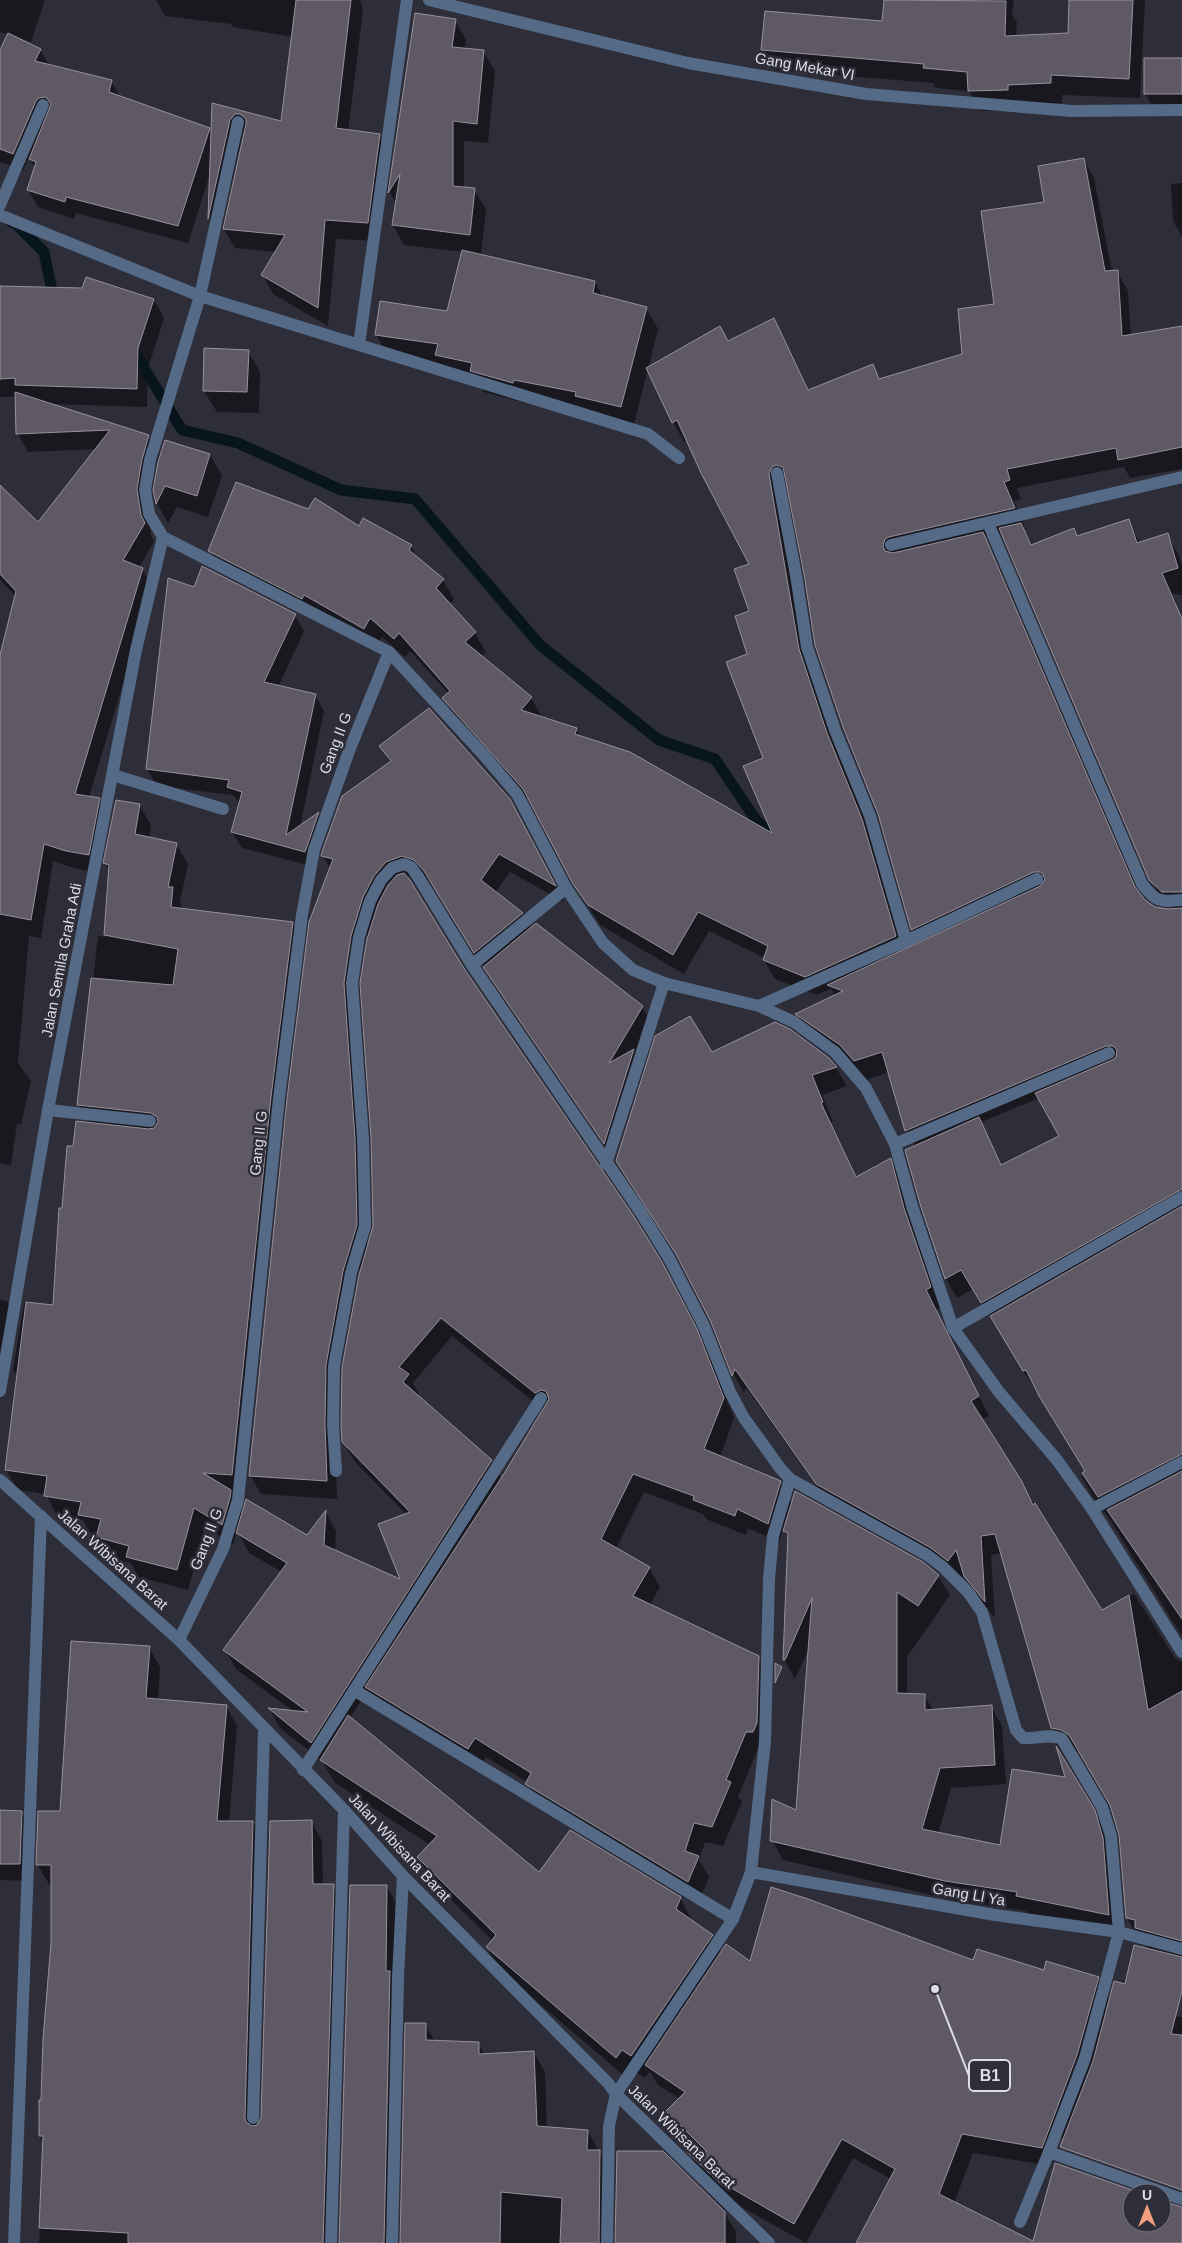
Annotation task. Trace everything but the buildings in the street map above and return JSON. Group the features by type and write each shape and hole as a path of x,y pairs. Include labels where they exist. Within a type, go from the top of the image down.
{"street":[{"path":"359,345 407,0"},
{"name":"Gang Mekar VI","path":"429,0 688,63 866,94 1072,111 1182,110"},
{"path":"0,205 42,105"},
{"path":"238,122 200,296 150,460 145,490 148,514 164,537 389,652 517,794 566,888 603,943 632,970 664,982 759,1006 794,1022 836,1052 866,1088 895,1144 912,1206 953,1328 999,1392 1057,1460 1092,1509 1182,1652"},
{"path":"0,215 200,296 648,434 679,458"},
{"path":"777,473 807,647 836,730 870,816 906,941"},
{"path":"891,545 1182,478"},
{"path":"988,523 1142,884 1153,898 1163,902 1182,900"},
{"name":"Jalan Semila Graha Adi","path":"0,1391 48,1110 136,650 164,537"},
{"name":"Gang II G","path":"179,1640 223,1549 238,1500 279,1098 302,915 314,850 349,751 389,652"},
{"path":"113,775 223,809"},
{"path":"336,1471 333,1425 334,1366 351,1273 364,1226 363,1139 352,982 359,937 370,902 381,880 392,868 404,864 411,867 472,965 606,1164 640,1211 669,1258 704,1326 730,1392 744,1418 780,1468 790,1479 926,1555 943,1567 968,1592 982,1612 1016,1730 1024,1738 1035,1739 1051,1736 1062,1739 1102,1808 1111,1836 1119,1932 1085,2058 1020,2222"},
{"path":"759,1006 906,941 1037,879"},
{"path":"472,965 566,888"},
{"path":"606,1164 664,982"},
{"path":"895,1144 1109,1053"},
{"path":"48,1110 150,1121"},
{"path":"953,1328 1182,1197"},
{"path":"303,1770 397,1620 541,1398"},
{"path":"1092,1509 1182,1462"},
{"path":"607,2243 609,2126 616,2094 733,1919 751,1872 765,1741 769,1579 773,1536 790,1479"},
{"name":"Jalan Wibisana Barat","path":"0,1480 179,1640 264,1730 344,1810 403,1876 601,2076 616,2094 769,2243"},
{"path":"14,2243 41,1516"},
{"path":"354,1690 733,1919"},
{"path":"253,2118 264,1730"},
{"path":"332,2243 344,1810"},
{"name":"Gang Ll Ya","path":"751,1872 996,1915 1119,1932 1182,1949"},
{"path":"392,2243 398,1977 403,1876"},
{"path":"1049,2152 1182,2199"}],"waterway":[{"path":"11,222 16,224 44,252 54,300"},
{"path":"128,350 135,353 182,430 238,443 341,490 415,499 540,645 659,740 715,759 756,820 777,840"},
{"path":"973,896 1051,886"}],"place":[{"name":"B1","path":"935,1989"}]}
